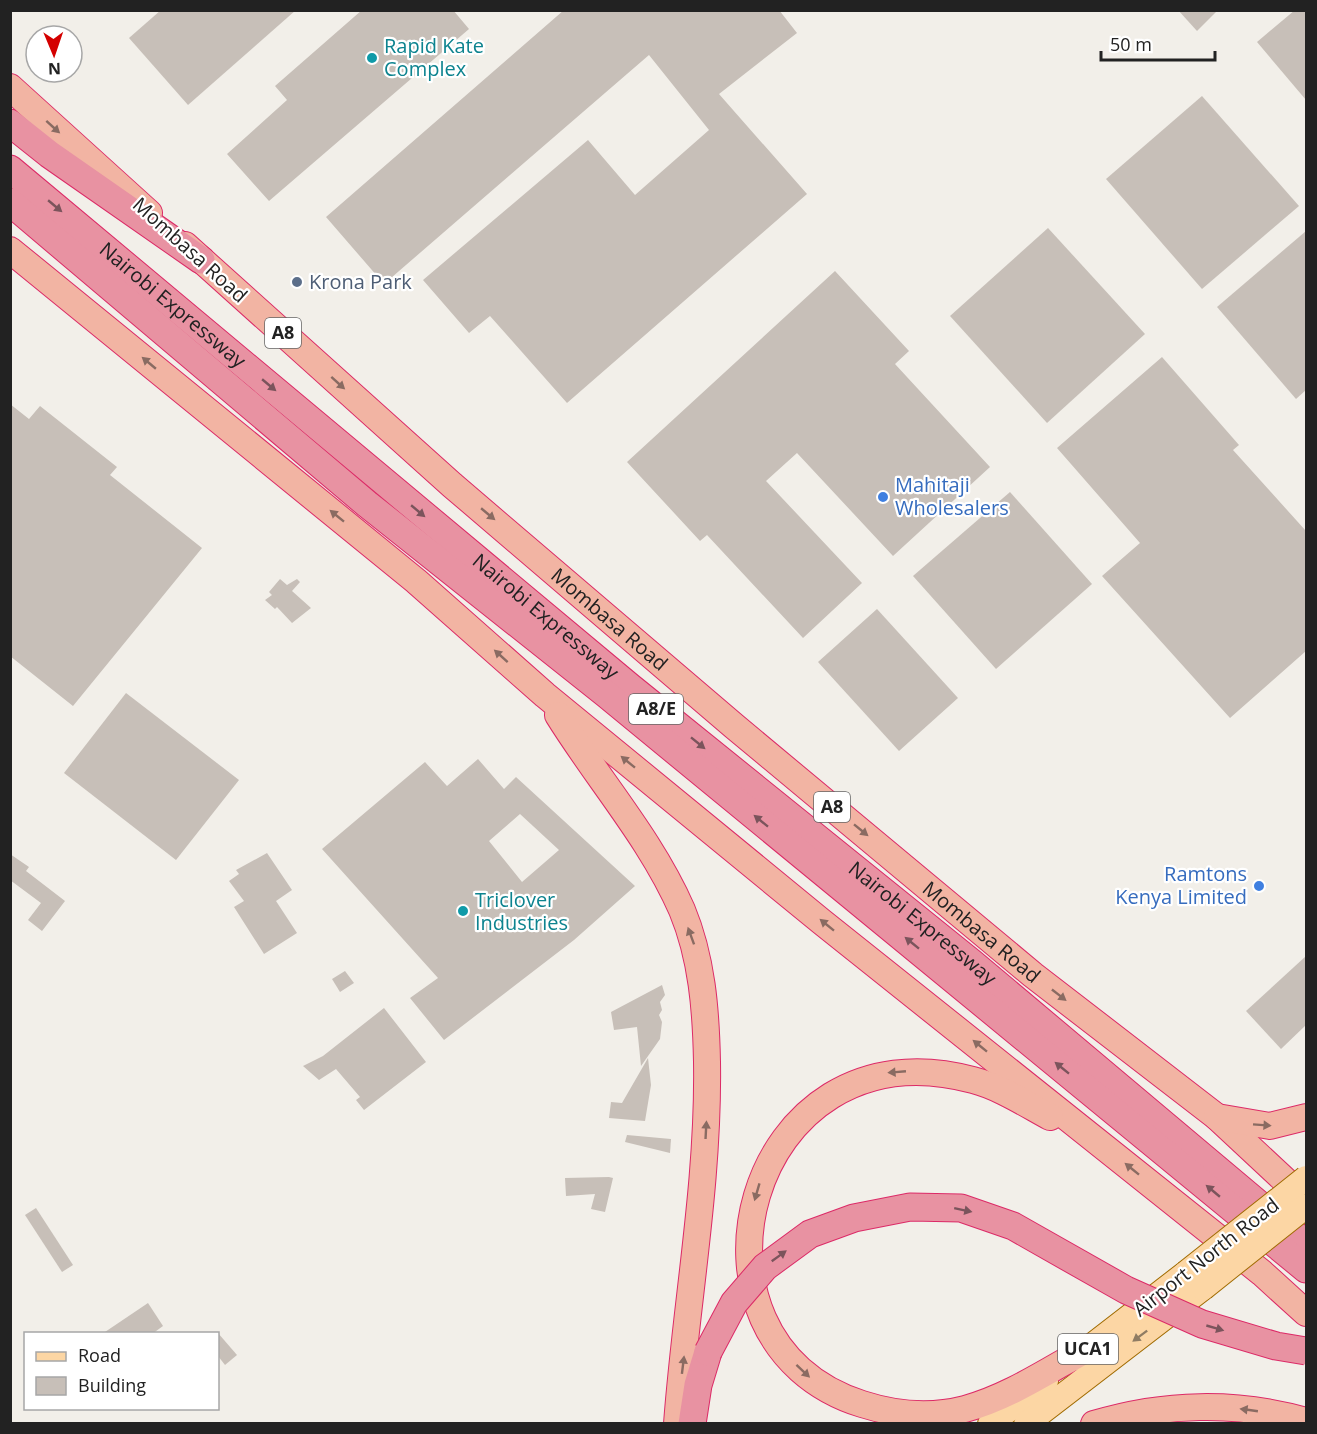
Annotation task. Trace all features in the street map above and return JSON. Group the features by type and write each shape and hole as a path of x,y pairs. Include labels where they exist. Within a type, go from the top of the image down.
{"highway":[{"name":"Mombasa Road","path":"10,87 452,484 734,726 1033,975 1217,1117 1306,1200"},
{"path":"10,123 49,154 201,260"},
{"name":"Nairobi Expressway","path":"10,169 630,687 972,963 1306,1244"},
{"name":"Nairobi Expressway","path":"10,202 367,504 606,694 1306,1269"},
{"path":"10,249 416,581 545,695 1262,1273 1306,1313"},
{"path":"545,695 602,780 635,824 677,900 696,950 704,993 708,1102 698,1243 677,1424"},
{"path":"1090,1347 1012,1391 963,1410 907,1415 886,1412 846,1399 817,1383 798,1366 773,1336 756,1295 749,1231 762,1178 769,1161 791,1129 818,1106 855,1083 891,1072 938,1072 975,1080 1001,1091 1106,1148"},
{"path":"1217,1117 1270,1126 1306,1117"},
{"path":"692,1424 698,1385 708,1352 734,1303 765,1267 810,1234 854,1218 910,1207 961,1208 1013,1227 1126,1290 1202,1324 1276,1346 1306,1351"},
{"path":"1094,1424 1135,1414 1200,1406 1278,1414 1306,1422"}],"main road":[{"name":"Airport North Road","path":"1026,1424 1194,1281 1306,1178"},
{"name":"Airport North Road","path":"990,1424 1090,1347 1306,1206"}],"building":[{"path":"161,10 296,10 188,105 129,38"},
{"name":"Rapid Kate Complex","path":"362,10 453,10 469,29 269,201 227,154 287,100 275,86"},
{"path":"564,10 779,10 797,33 719,94 807,194 567,403 490,316 469,333 423,280 588,140 635,195 709,130 649,55 384,284 326,217"},
{"path":"1178,10 1218,10 1197,31"},
{"path":"1295,10 1306,10 1306,100 1257,42"},
{"path":"1202,96 1299,206 1202,289 1106,179"},
{"path":"1048,228 1145,334 1047,423 950,316"},
{"path":"1306,231 1306,390 1296,399 1217,307"},
{"path":"835,271 909,351 895,364 990,467 893,556 797,453 766,481 862,583 803,638 707,535 700,541 627,462"},
{"path":"1162,357 1239,445 1233,450 1306,531 1306,651 1230,718 1102,576 1140,543 1057,448"},
{"path":"10,404 29,419 40,406 117,467 110,475 202,548 73,706 10,656"},
{"path":"1010,492 1092,584 996,669 913,576"},
{"path":"280,579 287,585 297,579 300,582 292,591 311,608 292,623 277,607 275,609 265,600 272,595 269,592"},
{"path":"877,609 958,698 899,751 818,662"},
{"path":"126,693 239,780 176,860 64,773"},
{"name":"Triclover Industries","path":"478,759 504,789 516,777 635,886 574,940 444,1040 410,998 438,978 322,849 425,762 447,786","holes":["520,814 559,850 522,882 489,841"]},
{"path":"267,853 292,890 276,901 297,933 264,954 234,907 244,901 229,881 239,874 236,870"},
{"path":"10,854 29,867 26,871 65,901 42,931 28,920 41,903 10,880"},
{"path":"1306,956 1306,1025 1281,1049 1246,1011"},
{"path":"345,971 354,983 340,992 332,979"},
{"path":"662,985 665,995 660,1002 662,1010 659,1015 662,1022 660,1039 641,1066 637,1027 614,1030 611,1012"},
{"path":"384,1008 426,1062 364,1110 356,1100 360,1097 336,1069 319,1080 303,1066 323,1056"},
{"path":"648,1058 651,1085 645,1121 609,1118 611,1102 622,1103"},
{"path":"627,1135 671,1139 670,1153 625,1142"},
{"path":"565,1178 613,1178 605,1212 591,1209 595,1194 566,1196"},
{"path":"36,1208 73,1265 62,1272 25,1215"},
{"path":"148,1303 163,1326 155,1332 105,1332"},
{"path":"219,1334 237,1355 225,1365 219,1357"}],"place":[{"name":"Rapid Kate Complex","path":"372,58"},
{"name":"Krona Park","path":"297,282"},
{"name":"Mahitaji Wholesalers","path":"883,497"},
{"name":"Ramtons Kenya Limited","path":"1259,886"},
{"name":"Triclover Industries","path":"463,911"}]}
